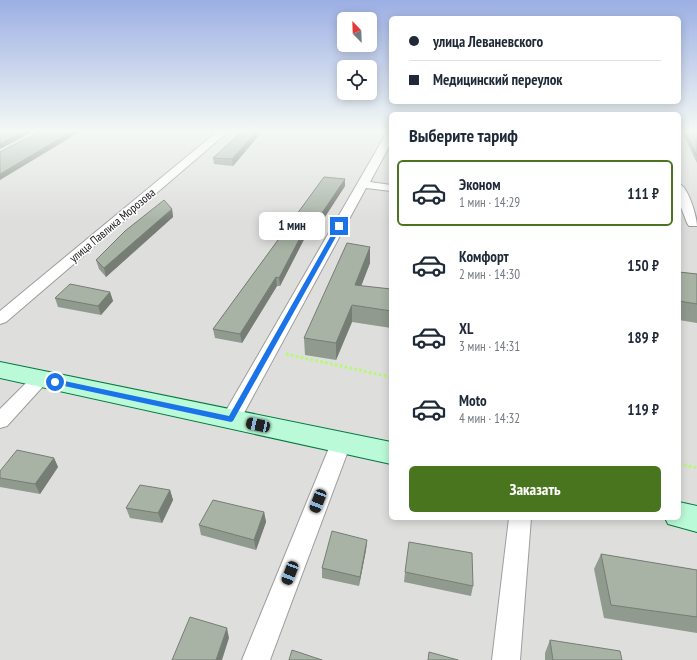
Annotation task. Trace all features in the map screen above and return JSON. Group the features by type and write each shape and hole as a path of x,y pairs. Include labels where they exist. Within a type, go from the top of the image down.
{"street":[{"name":"улица Павлика Морозова","path":"0,319 188,161"},
{"path":"231,419 375,161"},
{"path":"362,184 389,188"},
{"path":"681,192 695,223 681,222"},
{"path":"0,370 389,454"},
{"path":"0,421 40,379"},
{"path":"256,660 341,443"},
{"path":"681,515 697,519"},
{"path":"506,660 520,520"}],"path":[{"path":"269,351 389,377"},
{"path":"681,464 697,468"}],"shaded area":[{"path":"0,161 389,161 389,520 681,520 681,161 697,161 697,660 0,660"}],"building":[{"path":"0,161 22,161 0,174"},
{"path":"324,177 345,179 320,216 312,215 279,278 276,277 240,334 213,329"},
{"path":"164,200 172,209 104,268 96,260 125,231"},
{"path":"347,243 370,247 355,285 389,289 389,311 352,305 336,343 304,338"},
{"path":"681,272 697,274 697,304 681,301"},
{"path":"70,284 110,292 98,306 55,298"},
{"path":"17,450 54,458 35,484 0,478 0,471"},
{"path":"140,485 170,490 158,513 126,508"},
{"path":"213,500 264,512 254,540 199,525"},
{"path":"332,531 367,540 360,577 322,568"},
{"path":"409,542 472,553 473,586 405,572"},
{"path":"601,554 697,570 697,617 611,605"},
{"path":"190,617 227,628 216,660 172,660"},
{"path":"550,640 620,651 622,660 553,660"},
{"path":"292,650 322,660 289,660"},
{"path":"429,652 458,660 428,660"}],"route":[{"path":"55,382 231,419 339,226"}]}
